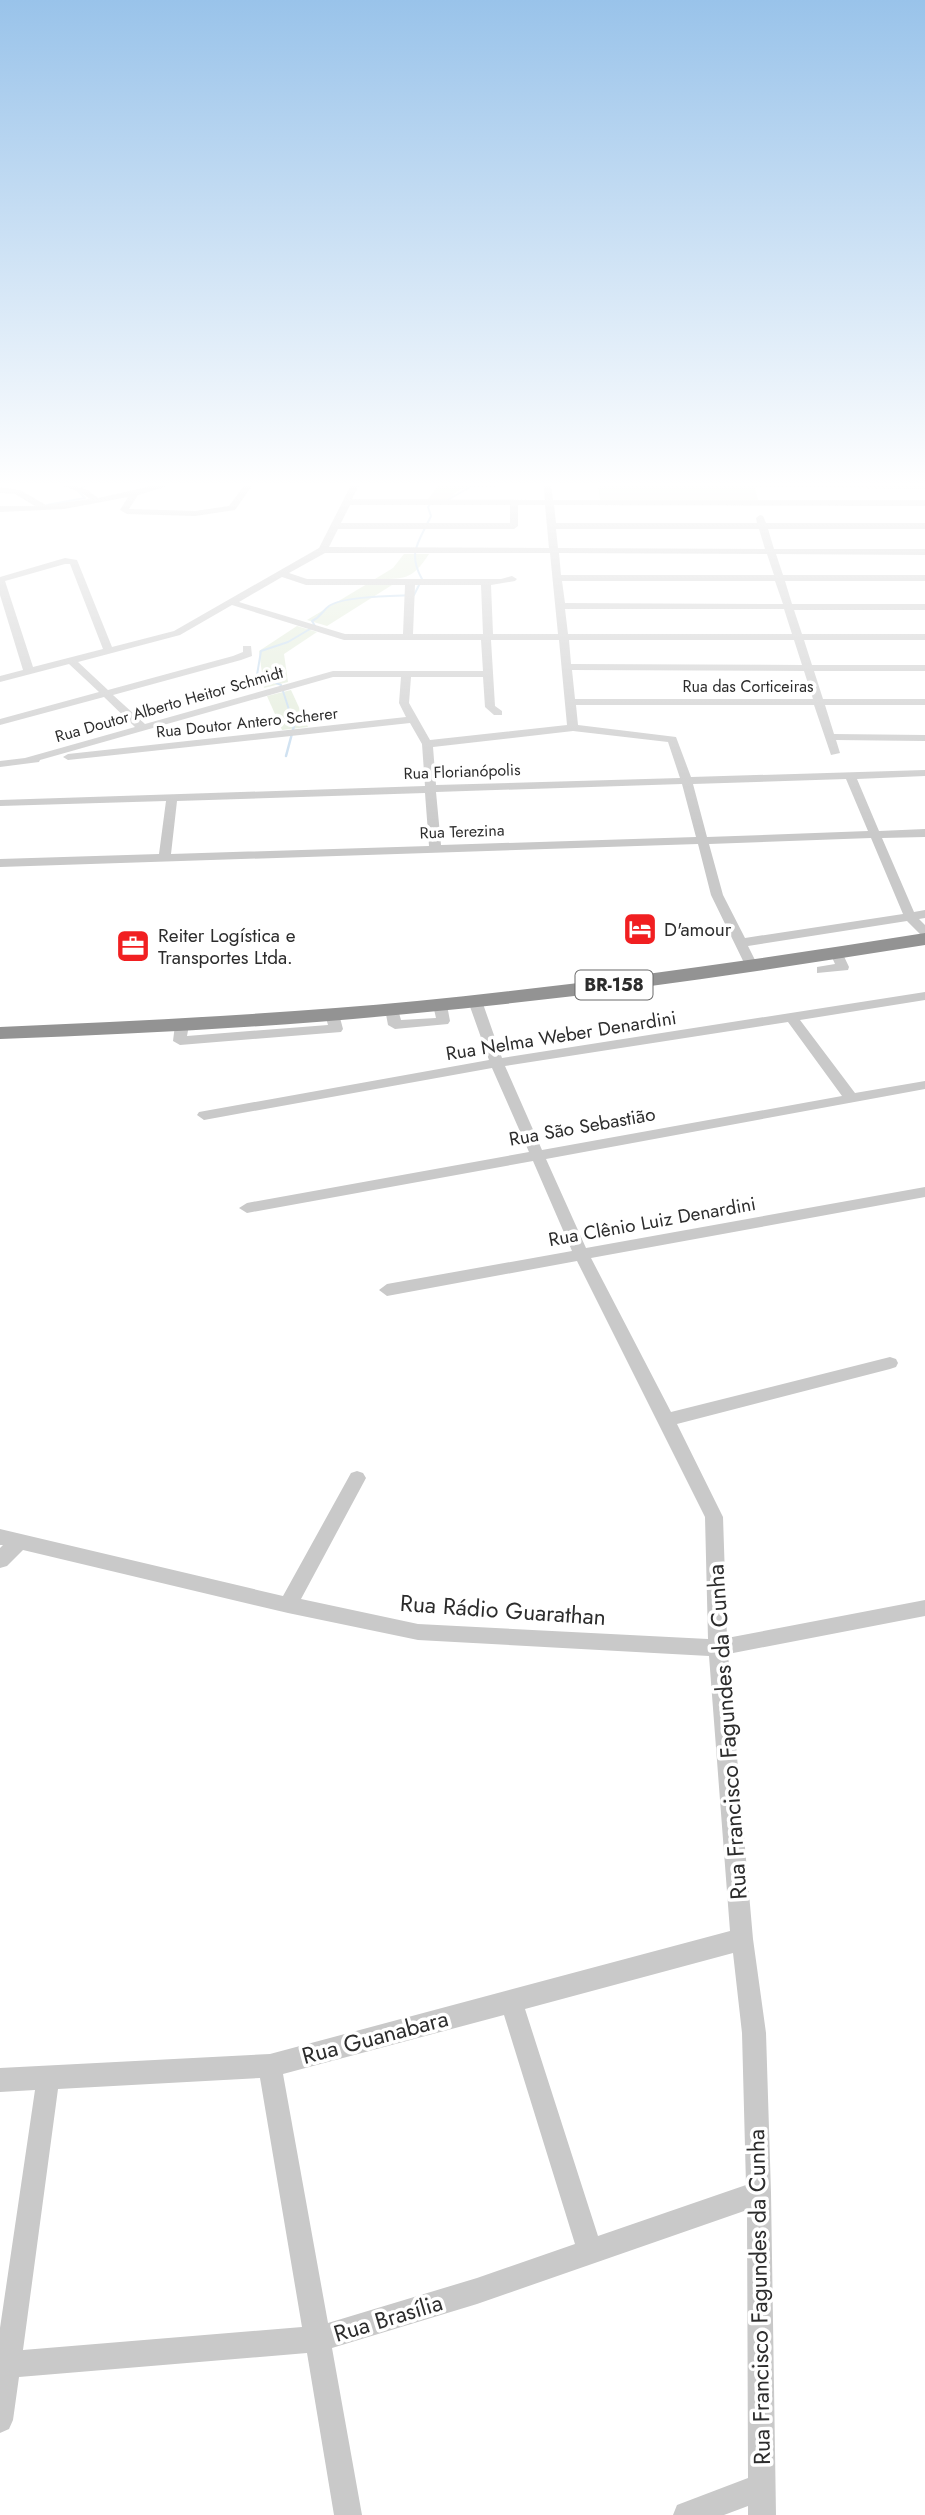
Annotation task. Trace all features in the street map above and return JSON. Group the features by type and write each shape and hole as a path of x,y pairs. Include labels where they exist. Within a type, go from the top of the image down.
{"highway":[{"name":"BR-158","path":"0,1033 181,1025 218,1030 276,1026 332,1014 475,1001 752,966 925,939"}],"street":[{"path":"6,600 29,672"},
{"path":"88,600 109,651"},
{"path":"0,679 177,633 235,600"},
{"path":"408,637 409,600"},
{"path":"486,600 490,707 498,712"},
{"path":"559,600 573,728"},
{"path":"786,600 835,753"},
{"path":"232,602 344,636 925,636"},
{"path":"560,606 925,607"},
{"path":"0,722 248,654 247,648"},
{"path":"71,661 143,728"},
{"path":"567,667 925,668"},
{"name":"Rua Doutor Alberto Heitor Schmidt","path":"93,749 143,728 333,674 487,674"},
{"path":"406,674 404,703 427,744 435,848"},
{"name":"Rua das Corticeiras","path":"570,702 925,702"},
{"name":"Rua Doutor Antero Scherer","path":"2,761 26,761 93,749 413,719"},
{"path":"427,744 573,728 672,739 687,781 717,895 752,966"},
{"path":"830,737 925,738"},
{"name":"Rua Florianópolis","path":"0,803 925,773"},
{"path":"850,776 910,916 925,932"},
{"path":"165,857 172,797"},
{"name":"Rua Terezina","path":"0,863 925,833"},
{"path":"740,943 925,914"},
{"path":"822,970 843,967 836,953"},
{"name":"Rua Nelma Weber Denardini","path":"204,1115 497,1063 925,996"},
{"name":"Rua Francisco Fagundes da Cunha","path":"475,1001 497,1063 581,1254 714,1517 718,1648 742,1939 754,2033 759,2193 762,2515"},
{"path":"791,1017 850,1098"},
{"name":"Rua São Sebastião","path":"247,1208 925,1085"},
{"name":"Rua Clênio Luiz Denardini","path":"387,1290 925,1192"},
{"path":"666,1420 891,1363"},
{"path":"288,1605 357,1478"},
{"name":"Rua Rádio Guarathan","path":"0,1536 288,1605 418,1632 718,1648 925,1608"},
{"path":"0,1560 20,1541"},
{"name":"Rua Guanabara","path":"0,2080 270,2066 742,1939"},
{"path":"511,2001 590,2252"},
{"path":"270,2066 348,2515"},
{"path":"0,2420 4,2365 48,2079"},
{"name":"Rua Brasília","path":"4,2365 317,2339 477,2291 759,2193"},
{"path":"687,2515 762,2487"}],"green space":[{"path":"340,600 368,600 327,626 307,620"},
{"path":"297,626 317,632 284,654 288,682 264,688 259,651"},
{"path":"291,690 308,727 282,730 267,696"}],"waterway":[{"path":"293,722 281,685 257,675 261,651 288,642 315,626 312,621 329,606 345,600"},
{"path":"286,756 294,726 292,720"}],"place":[{"name":"D'amour","path":"640,929"},
{"name":"Reiter Logística e Transportes Ltda.","path":"133,946"}]}
